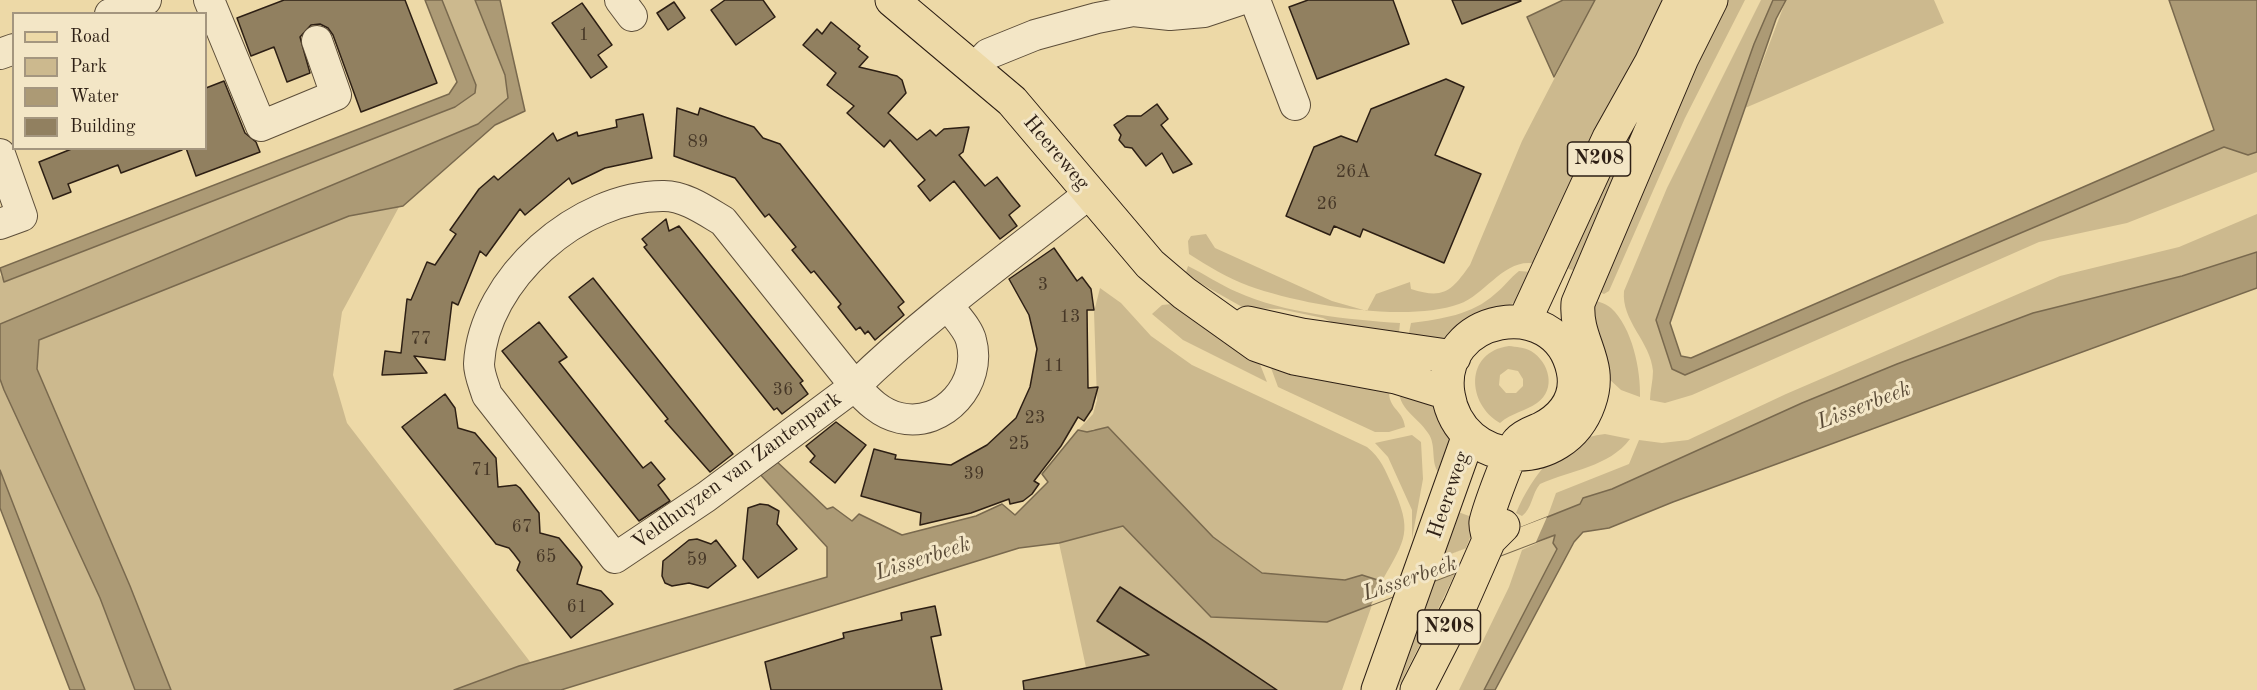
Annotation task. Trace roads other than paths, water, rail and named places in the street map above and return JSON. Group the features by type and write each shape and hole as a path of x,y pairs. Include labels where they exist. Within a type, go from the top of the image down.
{"main road":[{"name":"N208","path":"1524,322 1609,138 1651,63 1681,0"},
{"name":"N208","path":"1417,690 1484,552 1502,529 1521,455 1556,445 1570,434 1585,414 1584,384 1592,361 1578,328 1578,303 1682,58 1711,0"},
{"name":"Heereweg","path":"906,4 974,69 1012,101 1150,264 1212,313 1257,345 1294,358 1396,377 1448,393"},
{"name":"Heereweg","path":"1212,313 1302,335 1454,357"},
{"path":"1521,455 1489,448 1470,435 1455,416 1448,393 1449,375 1454,357 1468,338 1488,325 1524,322 1549,333 1562,346 1584,384"},
{"name":"Heereweg","path":"1378,690 1470,435"}],"street":[{"path":"115,12 146,0"},
{"path":"209,0 261,126 336,95 317,41"},
{"path":"974,69 988,54 1035,35 1097,18 1133,11 1170,15 1204,12 1240,0"},
{"path":"1255,0 1295,105"},
{"path":"0,154 22,216 0,224"},
{"name":"Veldhuyzen van Zantenpark","path":"948,305 971,337 974,354 971,374 962,394 943,411 915,420 898,418 869,402 855,386 723,221 700,207 666,196 636,199 597,212 566,229 532,255 505,291 485,325 479,366 488,395 615,558 706,498 855,386 882,360 948,305 1090,193"}],"water":[{"path":"425,0 442,0 476,85 475,93 455,107 4,282 0,268 449,94 457,82"},
{"path":"475,0 500,0 525,111 495,125 403,206 349,216 39,340 37,369 130,586 171,690 135,690 100,598 4,390 0,379 0,324 478,124 508,98 505,75"},
{"path":"1563,0 1595,0 1554,77 1527,17"},
{"path":"1773,0 1786,0 1776,19 1670,323 1681,356 1691,358 2214,130 2169,0 2257,0 2257,152 2248,155 2224,147 1685,375 1672,369 1656,320 1754,44"},
{"name":"Lisserbeek","path":"2257,252 2257,288 1673,502 1609,528 1583,532 1574,542 1495,690 1484,690 1557,549 1553,543 1555,535 1327,622 1211,617 1123,526 1059,543 1019,548 561,690 454,690 519,666 827,577 827,547 757,471 773,458 827,509 833,507 852,521 859,514 902,535 976,516 1002,504 1015,515 1048,482 1042,474 1078,430 1087,432 1108,427 1213,537 1262,573 1345,580 1362,575 1384,582 1580,504 1583,498 1612,489 1802,403 1897,364 2033,313 2182,276"},
{"path":"0,470 85,690 70,690 0,508"}]}
